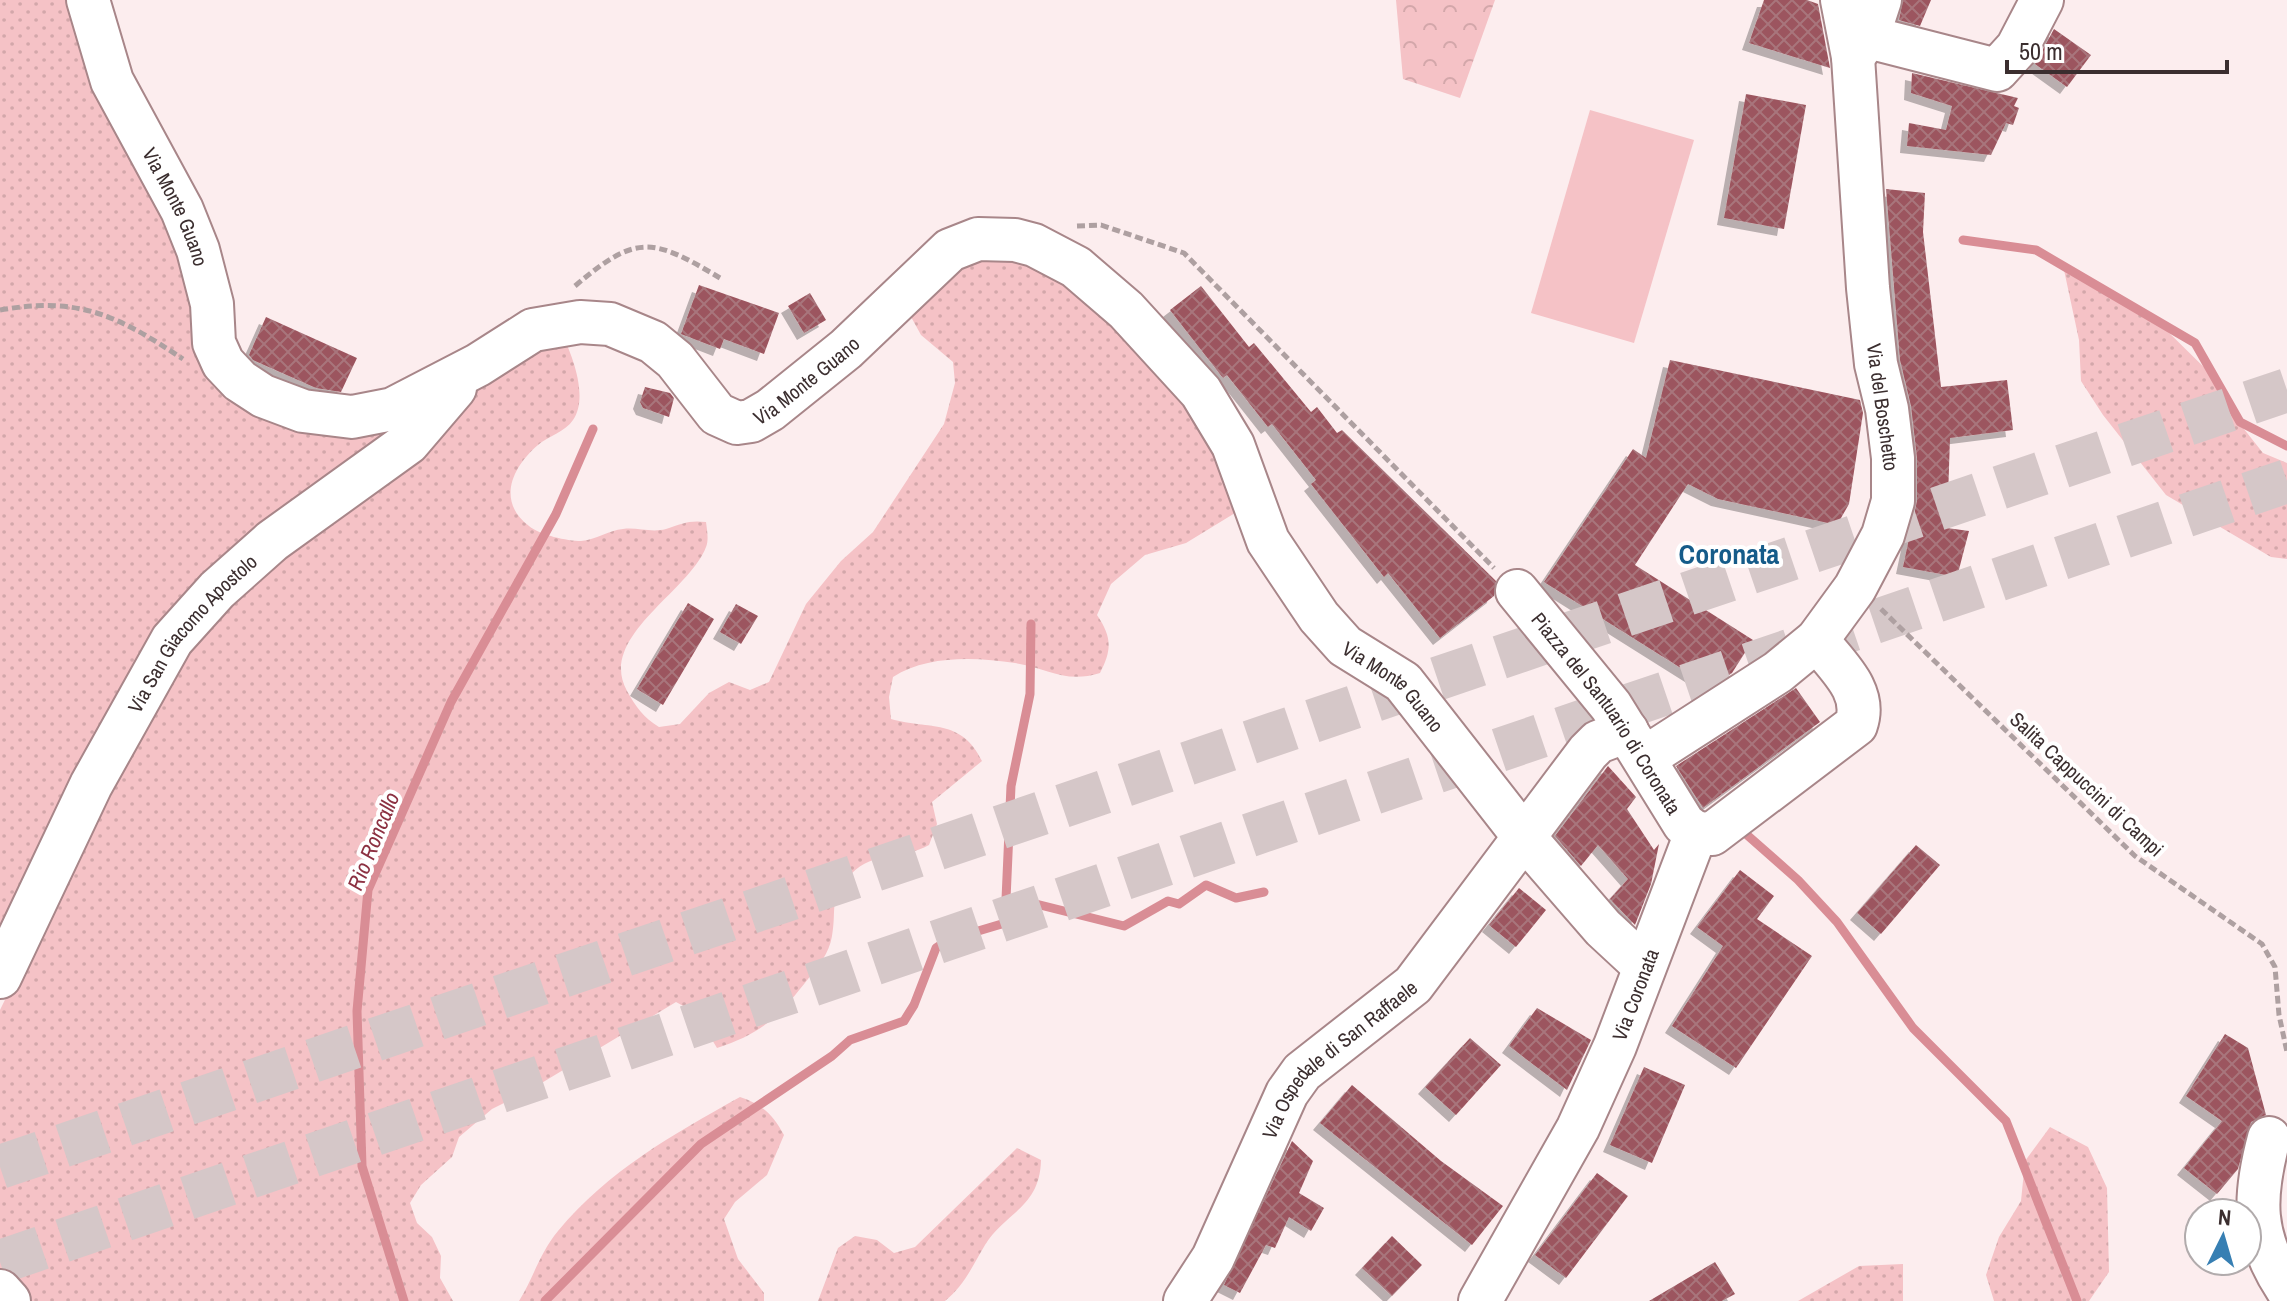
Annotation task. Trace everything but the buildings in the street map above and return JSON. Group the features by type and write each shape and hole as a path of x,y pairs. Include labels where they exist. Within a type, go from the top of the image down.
{"street":[{"name":"Via Monte Guano","path":"88,0 112,81 182,210 198,250 211,293 214,343 223,363 240,381 263,396 303,411 352,417 393,409 478,365 533,330 580,322 610,324 634,331 675,360 717,414 737,423 751,421 770,410 846,349 950,250 978,239 997,239 1042,249 1076,267 1100,287 1201,392 1233,445 1268,541 1304,597 1345,646 1403,682 1525,838 1603,928 1644,966"},
{"name":"Via del Boschetto","path":"1636,744 1778,672 1817,640 1855,588 1886,524 1893,501 1893,458 1887,409 1876,364 1868,288 1867,31 1842,0"},
{"path":"1867,31 1997,70 2017,48 2042,0"},
{"name":"Via San Giacomo Apostolo","path":"0,977 91,785 172,640 217,590 272,541 408,443 478,365"},
{"name":"Piazza del Santuario di Coronata","path":"1517,591 1611,706 1684,824 1696,833"},
{"path":"1696,833 1712,834 1838,742 1856,725 1861,709 1859,694 1817,640"},
{"path":"1525,838 1598,742 1636,744"},
{"name":"Via Coronata","path":"1480,1301 1578,1128 1615,1046 1696,833"},
{"name":"Via Ospedale di San Raffaele","path":"1185,1301 1213,1258 1287,1093 1302,1072 1413,985 1525,838"},
{"path":"2269,1138 2258,1179 2260,1238 2271,1265 2287,1289"},
{"path":"0,1291 9,1301"}],"path":[{"path":"1074,226 1101,225 1184,253 1517,591"},
{"path":"533,330 557,301 607,258 648,244 674,250 720,278"},
{"path":"0,310 61,304 90,308 120,319 184,360"},
{"name":"Salita Cappuccini di Campi","path":"1855,588 2135,856 2262,944 2275,967 2279,1015 2287,1052"}],"green space":[{"path":"0,0 71,0 168,215 211,379 243,410 382,425 384,438 350,467 236,545 169,631 0,950"},
{"path":"1396,0 1495,0 1460,98 1403,79"},
{"path":"1590,110 1694,140 1634,343 1531,313"},
{"path":"1008,245 1104,310 1219,444 1235,513 1186,543 1145,555 1111,584 1097,615 1109,644 1100,673 1066,676 1027,665 968,659 936,661 893,677 889,697 891,719 954,732 974,747 982,761 932,802 937,824 929,845 869,861 851,874 836,897 832,936 823,959 788,1003 769,1022 747,1036 717,1048 696,1013 676,1002 530,1090 492,1109 459,1137 452,1157 421,1185 410,1203 417,1223 432,1237 441,1256 440,1278 453,1301 26,1301 0,1270 0,1010 135,733 189,648 254,572 473,381 561,332 577,376 578,411 570,424 538,445 521,464 511,485 513,506 519,517 534,529 575,541 623,529 660,530 690,522 706,522 707,544 696,564 634,634 624,652 621,671 627,691 649,719 659,727 680,724 709,693 729,682 750,690 769,682 806,604 841,561 873,532 944,424 955,383 953,362 921,335 910,315 953,256"},
{"path":"2064,270 2156,320 2217,380 2236,419 2263,453 2287,463 2287,559 2271,557 2166,495 2103,415 2081,381 2079,340"},
{"path":"740,1097 766,1111 784,1135 767,1175 735,1202 724,1219 738,1259 764,1293 764,1301 519,1301 551,1240 598,1190 643,1155"},
{"path":"2050,1127 2088,1147 2107,1188 2109,1272 2089,1301 1994,1301 1986,1275 1999,1237 2021,1201 2025,1161"},
{"path":"1017,1148 1041,1160 1035,1189 993,1234 963,1282 945,1301 818,1301 838,1248 855,1236 877,1240 894,1253 915,1247"},
{"path":"1903,1264 1903,1301 1798,1301 1859,1266"}],"waterway":[{"path":"1963,240 2036,250 2195,343 2240,422 2287,446"},
{"name":"Rio Roncallo","path":"404,1301 362,1166 357,1011 368,890 451,702 556,514 593,429"},
{"path":"1005,922 1011,786 1030,694 1031,624"},
{"path":"1738,827 1798,880 1837,922 1913,1028 2006,1121 2077,1301"},
{"path":"545,1301 701,1144 832,1056 850,1040 904,1021 914,1005 936,948 948,940 1005,923 1024,901 1124,926 1168,901 1179,904 1206,885 1236,898 1264,892"}],"tunnel":[{"path":"0,1167 2287,390"},
{"path":"0,1262 2287,481"}],"district":[{"name":"Coronata","path":"1729,554"}]}
